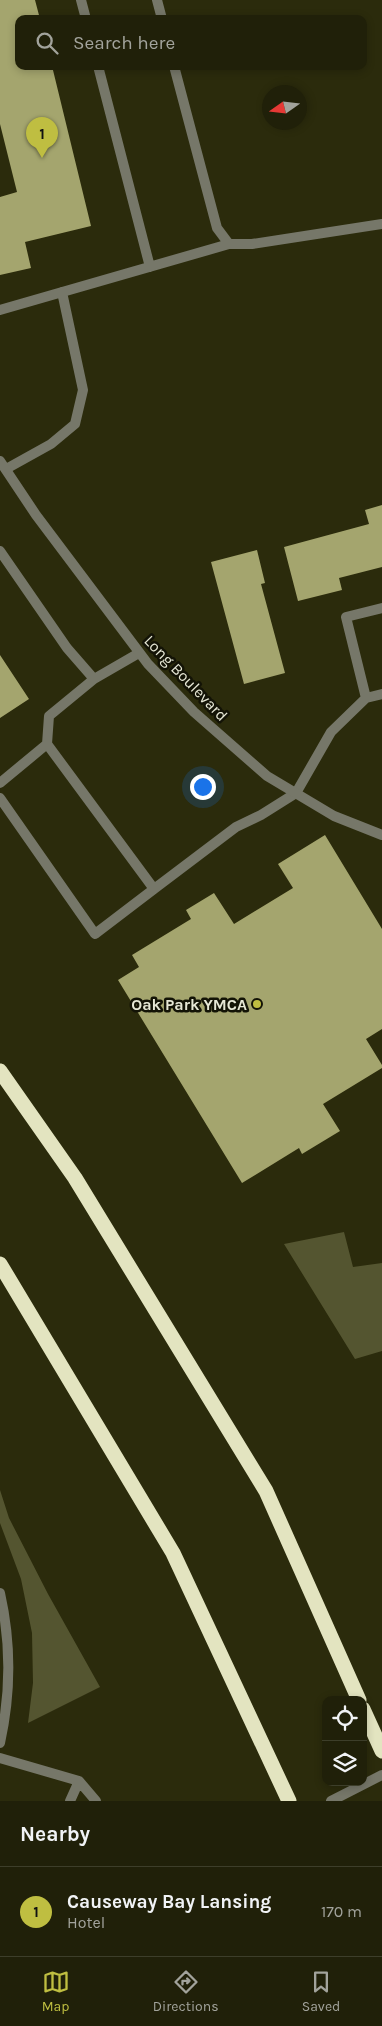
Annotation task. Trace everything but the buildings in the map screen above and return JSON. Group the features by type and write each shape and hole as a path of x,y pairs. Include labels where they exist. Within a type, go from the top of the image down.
{"highway":[{"path":"0,1070 75,1178 266,1491 357,1696"},
{"path":"0,1264 173,1553 289,1801"},
{"path":"367,1718 382,1751"}],"street":[{"path":"81,0 85,15"},
{"path":"157,0 161,15"},
{"path":"99,70 150,267"},
{"path":"175,70 217,228 229,244"},
{"path":"0,310 229,244 252,244 382,224"},
{"path":"3,465 51,444 75,424 83,390 62,292"},
{"name":"Long Boulevard","path":"3,465 36,515 139,653 194,712 268,776 334,816 382,835"},
{"path":"0,551 68,648 94,679"},
{"path":"366,698 346,617 382,608"},
{"path":"139,653 94,679 49,716 47,744 154,889"},
{"path":"0,798 95,934 236,827 261,815 296,793 331,732 366,698 382,694"},
{"path":"0,783 47,744"},
{"path":"0,1592 6,1623 9,1662 8,1696 0,1743"},
{"path":"0,1758 78,1781 96,1801"},
{"path":"331,1801 382,1775"},
{"path":"70,1801 78,1781"}],"green space":[{"path":"344,1232 353,1267 382,1263 382,1351 355,1359 284,1244"},
{"path":"0,1490 9,1518 48,1594 100,1687 28,1723 33,1683 32,1633 21,1579 0,1523"}],"place":[{"name":"Causeway Bay Lansing","path":"42,158"},
{"name":"Oak Park YMCA","path":"257,1004"}]}
